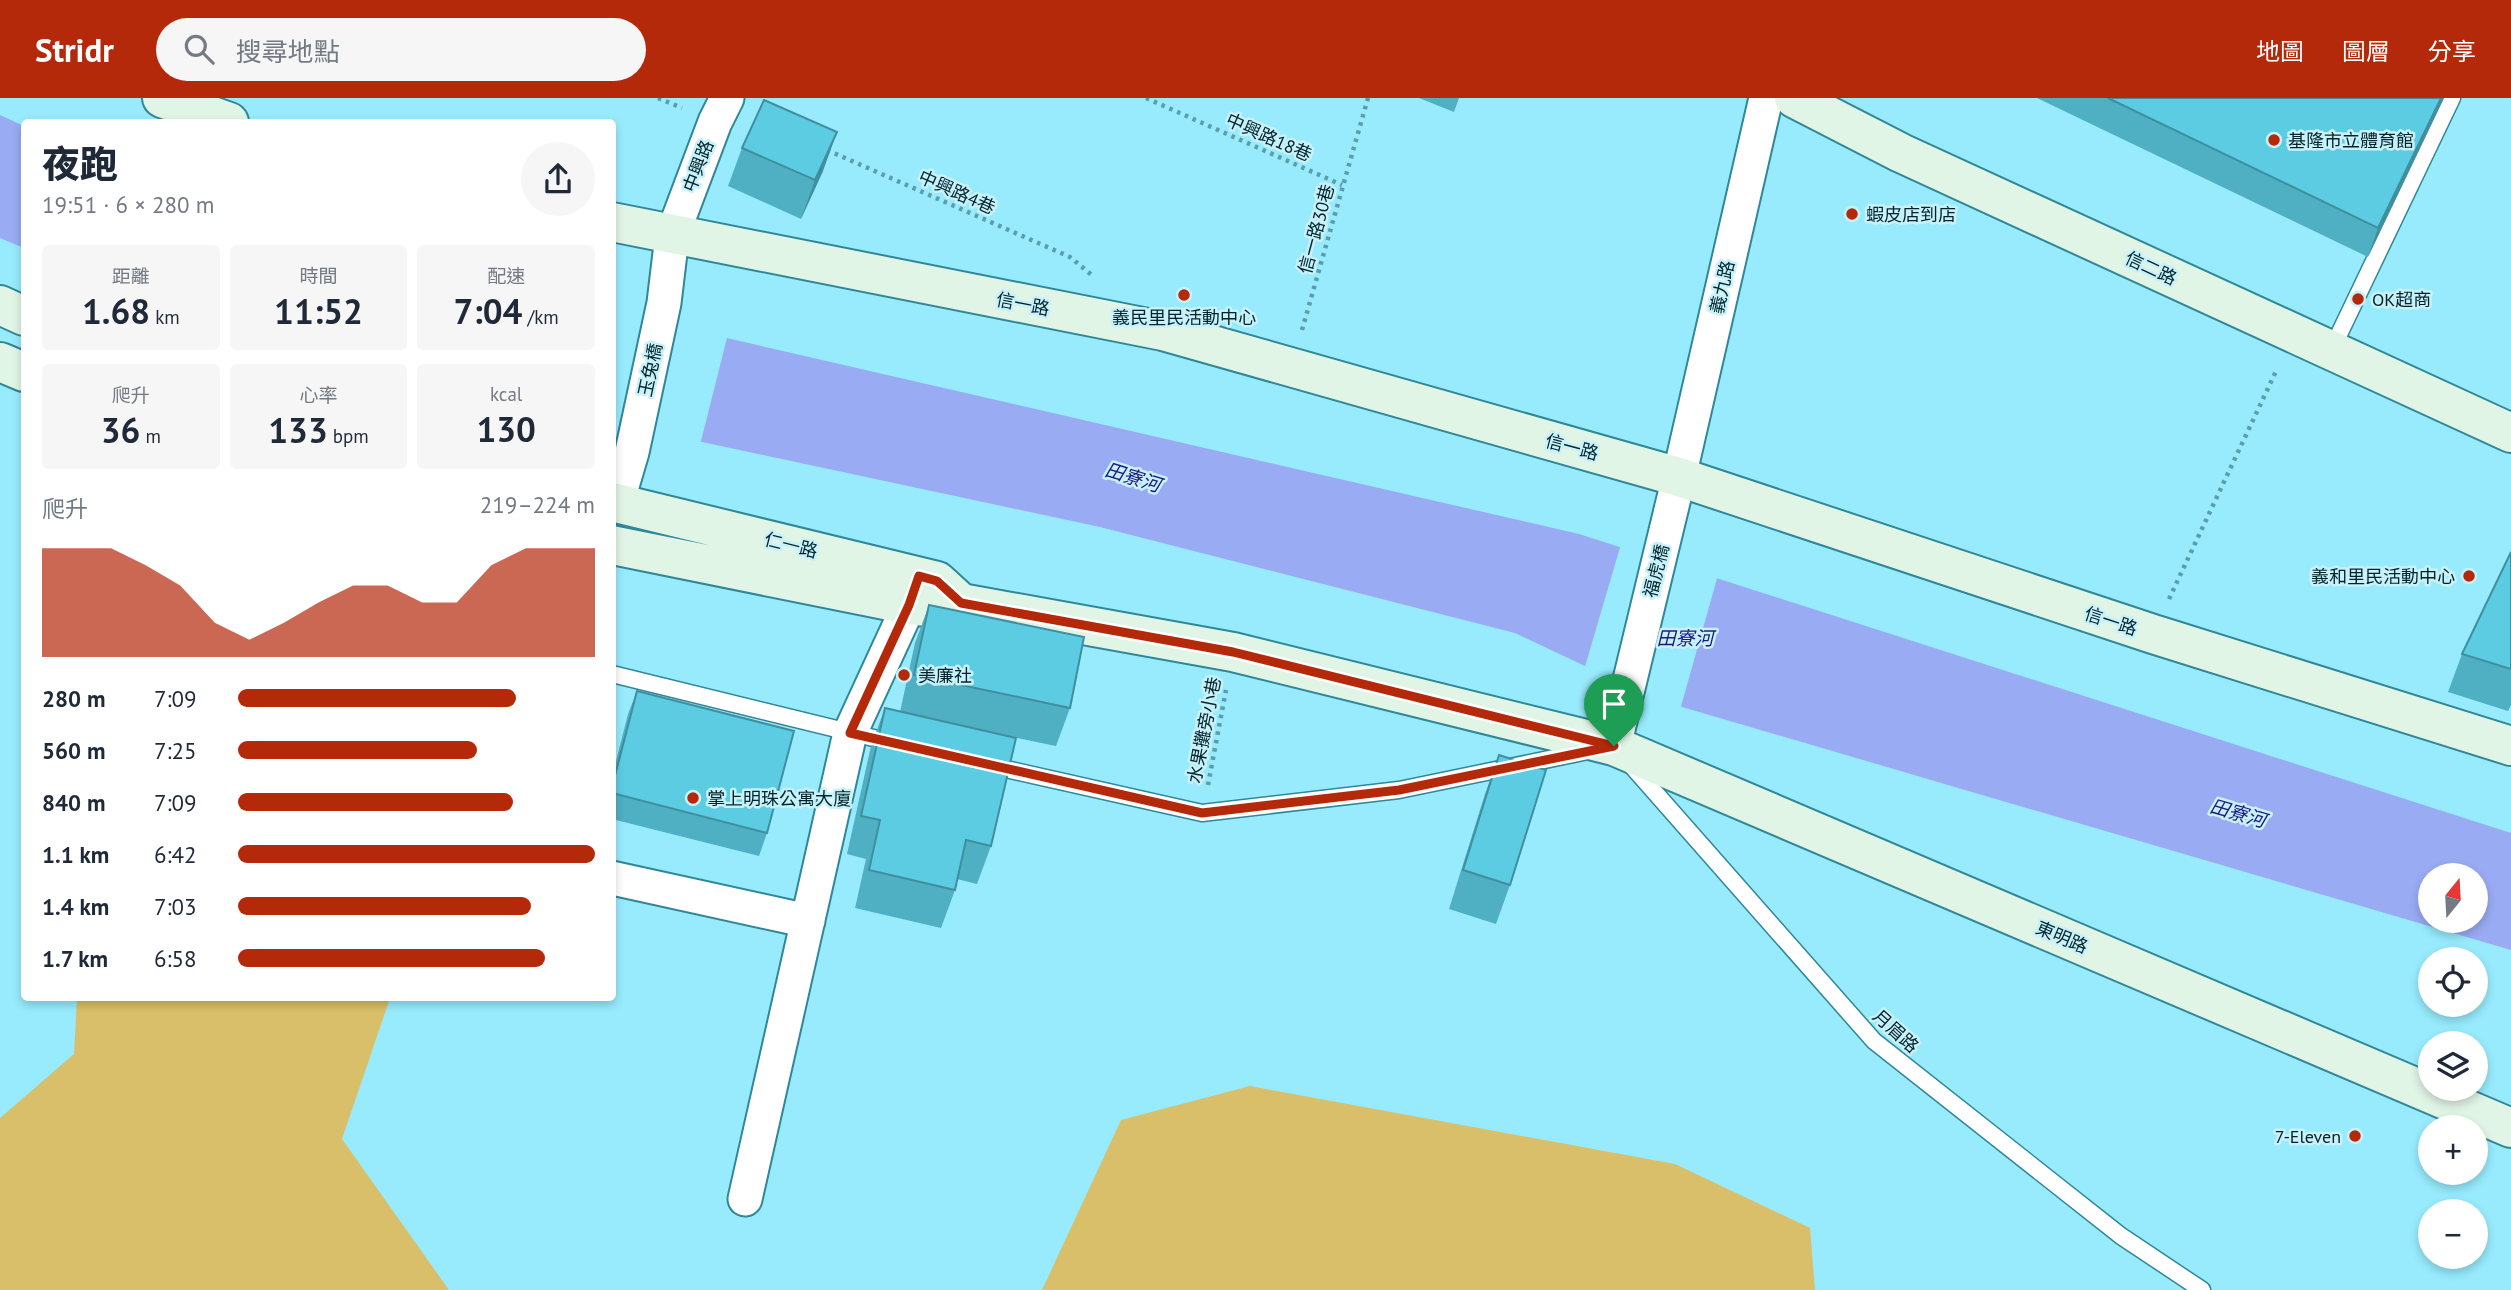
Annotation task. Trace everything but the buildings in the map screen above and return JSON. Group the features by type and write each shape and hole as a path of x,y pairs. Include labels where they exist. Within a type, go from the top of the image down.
{"street":[{"path":"162,98 221,119"},
{"name":"中興路","path":"672,236 715,122 727,98"},
{"name":"義九路","path":"1679,477 1766,98"},
{"name":"信二路","path":"1794,98 1901,153 2511,433"},
{"name":"信一路","path":"616,223 1163,331 1679,477 2153,634 2511,746"},
{"name":"玉兔橋","path":"616,500 632,452 664,303 672,236"},
{"path":"0,305 21,315"},
{"path":"0,362 21,371"},
{"name":"福虎橋","path":"1614,746 1679,477"},
{"name":"仁一路","path":"616,503 914,591 933,608 961,603 1233,652 1614,746"},
{"name":"仁一路","path":"616,546 914,591"},
{"path":"745,1199 850,733 914,591"},
{"name":"東明路","path":"1614,746 2511,1128"},
{"path":"616,879 808,921"}],"lane":[{"path":"2331,351 2452,98"},
{"path":"616,675 904,746"},
{"path":"972,761 1202,813 1399,790 1614,746"},
{"name":"月眉路","path":"1614,746 1874,1041 2121,1236 2203,1290"}],"path":[{"name":"中興路18巷","path":"1146,98 1342,185"},
{"name":"信一路30巷","path":"1292,368 1368,98"},
{"name":"中興路4巷","path":"825,149 1070,257 1101,282"},
{"path":"2153,634 2293,333"},
{"name":"水果攤旁小巷","path":"1202,813 1233,652"}],"shaded area":[{"path":"77,1001 389,1001 342,1139 449,1290 0,1290 0,1118 74,1054"},
{"path":"1250,1086 1675,1164 1810,1228 1815,1290 1042,1290 1121,1120"}],"water":[{"path":"0,115 21,125 21,247 0,238"},
{"name":"田寮河","path":"616,310 731,339 1579,534 2511,833 2511,950 2453,933 2488,933 2488,863 2418,863 2418,923 1655,699 1515,633 1100,527 616,424"}],"pier":[{"path":"616,307 728,334 700,445 616,428"},
{"path":"1621,544 1718,575 1680,710 1653,702 1584,670"}],"place":[{"name":"基隆市立體育館","path":"2274,140"},
{"name":"蝦皮店到店","path":"1852,214"},
{"name":"義民里民活動中心","path":"1184,295"},
{"name":"OK超商","path":"2358,299"},
{"name":"義和里民活動中心","path":"2469,576"},
{"name":"美廉社","path":"904,675"},
{"name":"掌上明珠公寓大廈","path":"693,798"},
{"name":"7-Eleven","path":"2355,1136"}],"route":[{"path":"919,576 937,581 961,603 1233,652 1614,746 1399,790 1202,813 850,733 909,605 919,576"}]}
